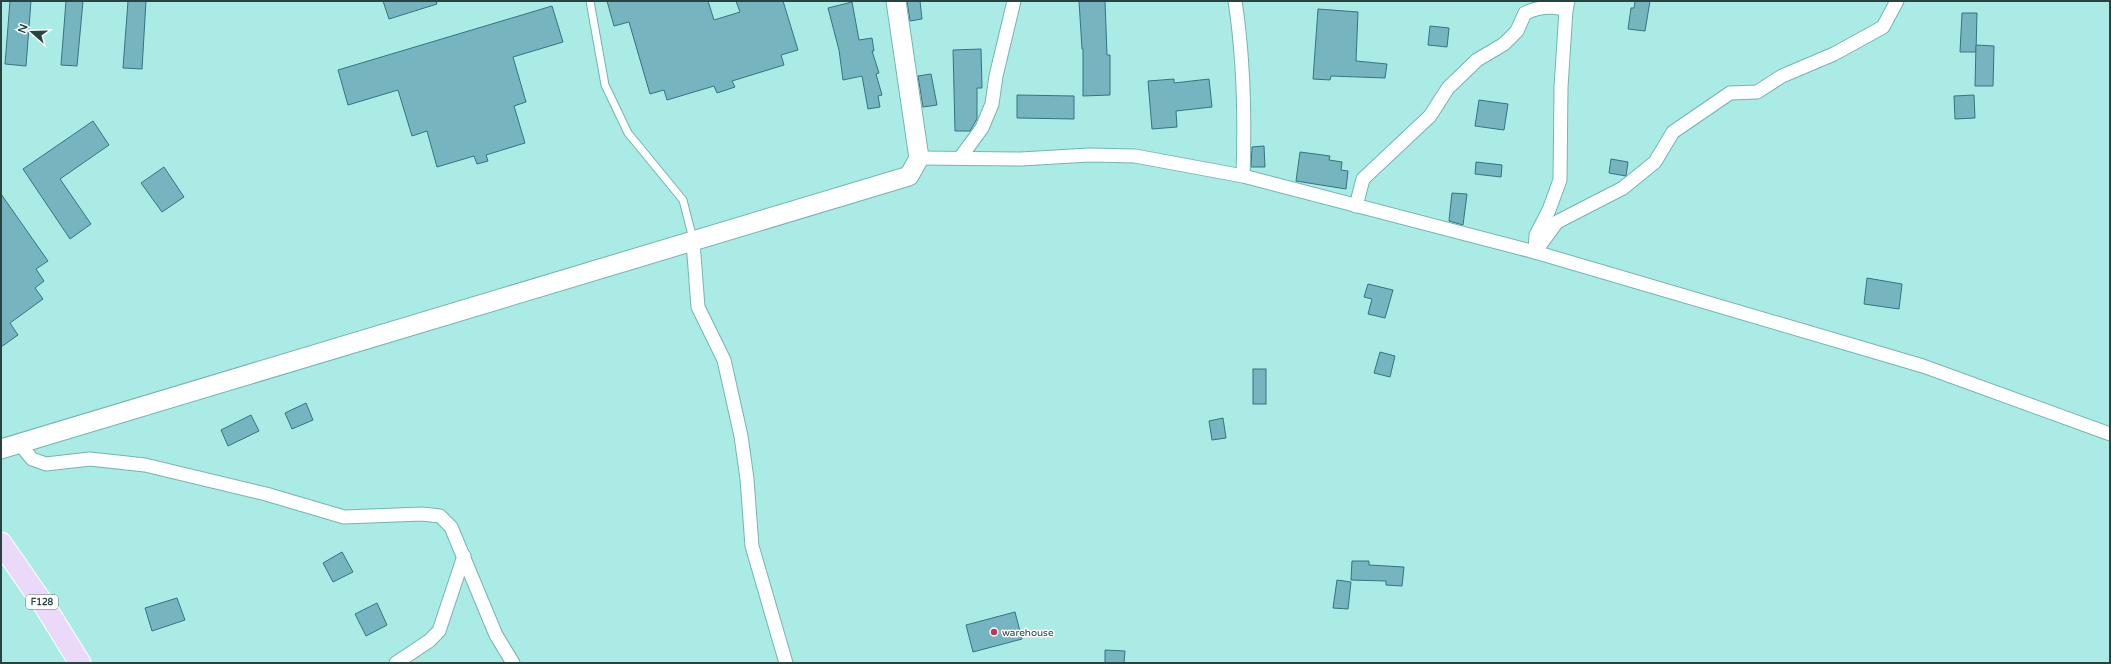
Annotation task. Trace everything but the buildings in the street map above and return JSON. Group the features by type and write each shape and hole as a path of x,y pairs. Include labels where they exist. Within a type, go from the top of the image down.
{"main road":[{"name":"F128","path":"1,543 46,608 80,663"}],"street":[{"path":"1,449 254,371 693,242 909,176 919,158 896,1"},
{"path":"960,158 982,128 992,104 996,76 1014,1"},
{"path":"1235,1 1241,38 1244,123 1243,176"},
{"path":"1536,252 1557,222 1623,188 1655,162 1673,132 1730,93 1757,92 1782,76 1834,54 1883,27 1897,1"},
{"path":"1356,206 1363,180 1430,116 1448,88 1477,60 1504,44 1517,31 1525,13 1534,8 1567,5 1561,87 1560,180 1550,210 1536,235 1536,252"},
{"path":"919,158 1021,159 1088,155 1135,156 1243,176 1536,252 1923,366 2110,434"},
{"path":"693,242 698,307 724,360 742,436 752,546 786,663"},
{"path":"19,443 32,459 46,464 90,459 145,465 266,494 344,517 422,514 440,516 451,527 496,635 513,663"},
{"path":"396,663 429,641 439,631 464,556"}],"lane":[{"path":"590,1 605,85 628,133 683,200 693,242"}],"place":[{"name":"warehouse","path":"994,632"}]}
